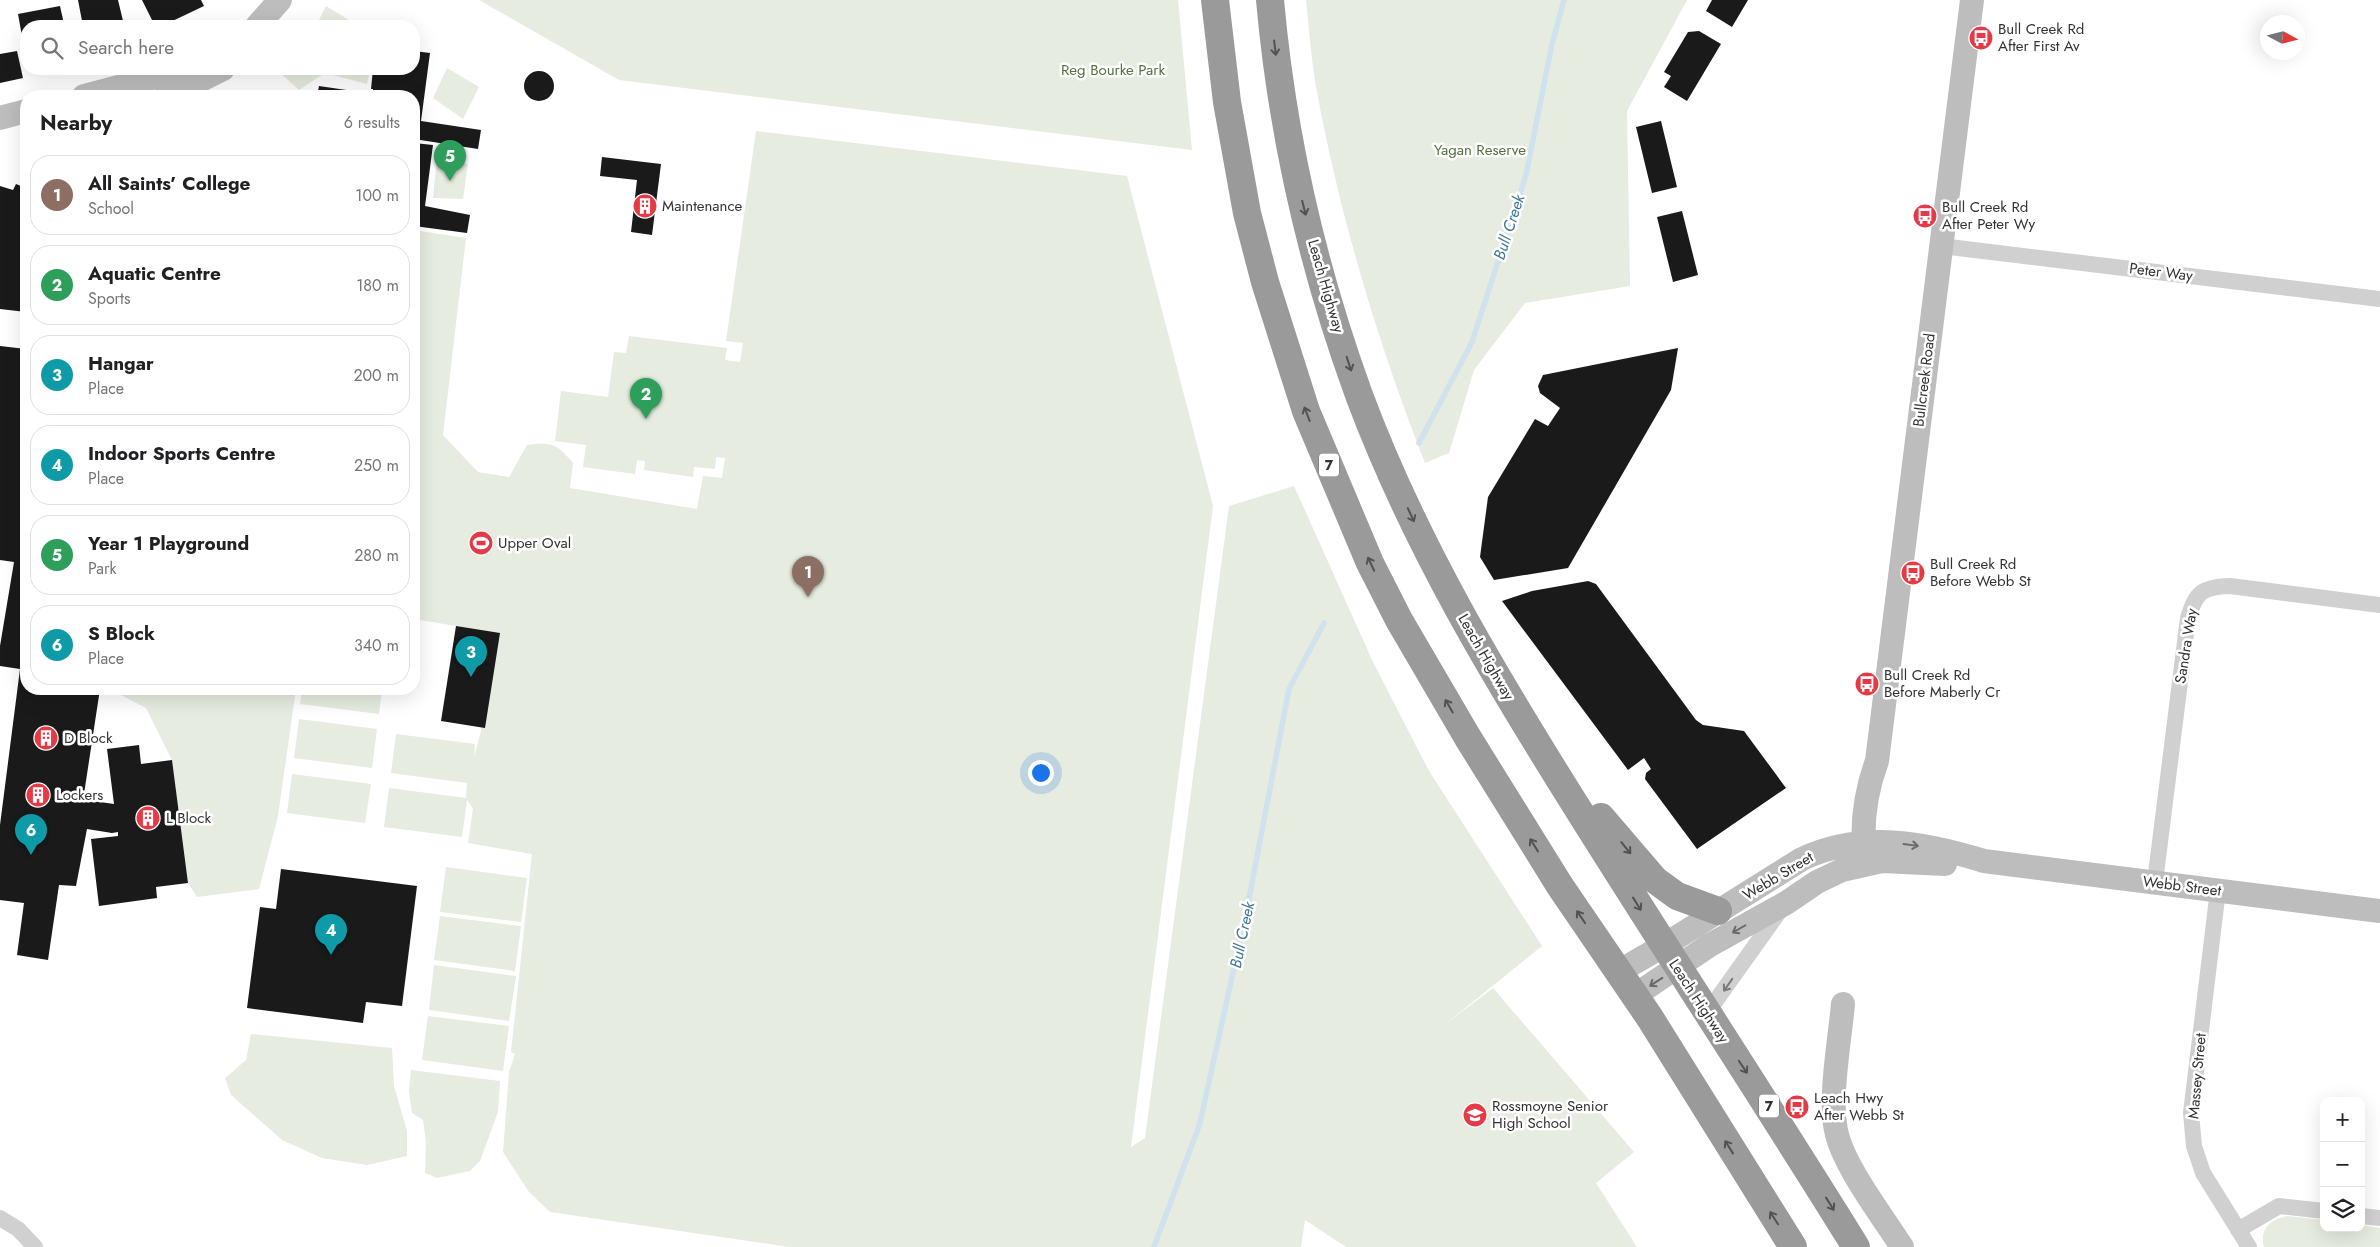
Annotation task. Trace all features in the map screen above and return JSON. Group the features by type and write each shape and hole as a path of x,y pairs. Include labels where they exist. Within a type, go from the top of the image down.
{"highway":[{"name":"7","path":"1215,0 1227,102 1247,213 1265,282 1306,411 1370,563 1399,620 1468,738 1560,886 1634,996 1793,1247"},
{"name":"Leach Highway","path":"1270,0 1281,101 1312,240 1359,395 1409,511 1447,590 1519,714 1707,1014 1751,1078 1856,1247"},
{"path":"1519,714 1629,852 1655,880 1677,896 1718,911"}],"street":[{"path":"262,20 280,0"},
{"path":"282,20 299,0"},
{"name":"Bullcreek Road","path":"1872,852 1870,779 1877,761 1972,0"},
{"path":"107,90 163,75"},
{"path":"168,90 199,81 211,75"},
{"path":"0,118 20,113"},
{"path":"0,134 20,129"},
{"name":"Peter Way","path":"1941,246 2380,299"},
{"name":"Sandra Way","path":"2155,882 2188,618 2192,603 2201,591 2213,586 2230,586 2380,605"},
{"name":"Webb Street","path":"1634,996 1718,911 1802,859 1835,846 1872,852 1950,850 1984,860 2380,911"},
{"name":"Webb Street","path":"1618,972 1710,945 1786,902 1816,882 1842,870 1872,852"},
{"name":"Massey Street","path":"2218,890 2191,1113 2194,1146 2203,1173 2249,1247"},
{"name":"Webb Street","path":"1707,1014 1786,902"},
{"path":"1843,1004 1834,1102 1836,1130 1845,1156 1902,1247"},
{"path":"2238,1230 2278,1206 2320,1211"},
{"path":"2365,1216 2380,1218"},
{"path":"0,1218 18,1229 35,1247"}],"green space":[{"name":"Reg Bourke Park","path":"479,0 1178,0 1192,150 619,80"},
{"name":"Yagan Reserve","path":"1306,0 1687,0 1627,111 1630,286 1525,303 1474,370 1449,453 1425,463 1391,371 1361,278 1348,230 1316,87"},
{"path":"326,6 349,20 319,20"},
{"path":"447,68 479,87 463,119 433,98"},
{"path":"282,75 322,75 299,90"},
{"path":"333,75 369,75 367,84"},
{"path":"756,131 1127,176 1213,506 1131,1147 1145,1138 1229,506 1294,486 1373,662 1429,771 1542,946 1443,1026 1493,988 1634,1152 1596,1183 1637,1247 1346,1247 1305,1220 1301,1247 790,1247 550,1212 529,1192 503,1152 509,1072 515,1054 511,1052 532,854 468,843 473,809 467,800 462,837 384,827 389,788 466,798 467,783 391,773 396,734 475,744 474,757 481,731 477,642 468,628 420,620 420,231 466,238 443,435 478,472 509,477 527,445 548,444 558,448 573,463 570,488 697,509 703,476 722,478 725,458 716,457 715,469 694,467 693,477 644,470 645,461 637,460 635,474 583,467 586,445 555,441 561,391 608,397 614,352 626,353 629,336 727,348 725,360 740,362 743,343 726,341"},
{"path":"437,157 468,164 463,199 433,198"},
{"path":"121,695 295,695 278,816 259,889 197,897 188,883 172,760 146,708"},
{"path":"301,695 381,695 379,714 300,704"},
{"path":"299,719 377,729 372,768 294,758"},
{"path":"292,774 371,784 365,823 287,813"},
{"path":"446,867 527,878 521,922 440,912"},
{"path":"440,916 521,926 515,971 434,960"},
{"path":"434,965 516,976 509,1021 429,1010"},
{"path":"428,1016 509,1026 503,1071 422,1060"},
{"path":"251,1034 392,1048 394,1086 407,1131 407,1156 367,1165 322,1158 282,1140 231,1095 225,1078 246,1060"},
{"path":"411,1070 500,1081 498,1112 480,1161 470,1171 437,1178 425,1173 426,1142 423,1120 412,1113 409,1091"},
{"path":"2281,1217 2320,1220 2320,1232 2365,1232 2365,1226 2380,1228 2380,1247 2264,1247 2263,1235 2265,1230 2271,1222"}],"building":[{"path":"78,0 118,0 123,20 82,20"},
{"path":"142,0 201,0 204,6 175,20 152,20"},
{"path":"1712,0 1748,0 1732,27 1706,11"},
{"path":"60,6 63,20 20,20 20,25 18,14"},
{"path":"1699,31 1721,44 1687,101 1664,87 1671,76 1664,72 1688,32"},
{"path":"17,51 20,75 22,75 23,78 0,83 0,54"},
{"path":"420,52 430,53 421,121 481,130 478,149 420,140 420,90 371,89 372,75 420,75"},
{"path":"539,71 545,72 553,80 553,92 545,100 539,101 533,100 525,92 524,86 525,80 533,72"},
{"path":"319,86 346,90 318,90"},
{"path":"1661,121 1677,187 1652,193 1636,127"},
{"path":"420,144 433,145 425,206 470,215 467,233 420,227"},
{"name":"Maintenance","path":"602,157 661,164 652,235 631,232 637,180 600,176"},
{"path":"16,184 20,186 20,311 0,309 0,186 13,190"},
{"path":"1682,211 1698,275 1673,282 1657,217"},
{"path":"0,346 20,348 20,669 0,666 0,646 14,562 0,560"},
{"path":"1678,348 1671,390 1568,568 1494,580 1480,557 1488,497 1535,419 1548,426 1560,408 1540,393 1538,386 1543,375"},
{"path":"1588,581 1596,584 1696,720 1703,725 1744,731 1786,788 1697,849 1645,779 1646,773 1651,769 1644,758 1628,770 1502,601 1532,591"},
{"path":"456,626 500,633 485,728 441,721"},
{"path":"20,669 20,695 99,695 84,794 94,796 93,801 114,804 107,749 139,745 141,764 172,760 188,883 156,887 157,898 99,906 91,839 118,836 118,832 112,833 87,829 76,886 59,885 48,960 17,955 24,903 0,900 0,825"},
{"path":"281,869 417,886 402,1006 366,1002 363,1023 247,1008 260,907 276,909"}],"waterway":[{"name":"Bull Creek","path":"1419,443 1472,342 1526,175 1552,44 1564,0"},
{"name":"Bull Creek","path":"1154,1247 1200,1123 1247,909 1289,689 1324,623"}],"place":[{"name":"Bull Creek Rd After First Av","path":"1981,38"},
{"name":"Year 1 Playground","path":"450,181"},
{"name":"Maintenance","path":"645,206"},
{"name":"Bull Creek Rd After Peter Wy","path":"1925,216"},
{"name":"Aquatic Centre","path":"646,419"},
{"name":"Upper Oval","path":"481,543"},
{"name":"Bull Creek Rd Before Webb St","path":"1913,573"},
{"name":"All Saints’ College","path":"808,597"},
{"name":"Hangar","path":"471,677"},
{"name":"Bull Creek Rd Before Maberly Cr","path":"1867,684"},
{"name":"D Block","path":"46,738"},
{"name":"Lockers","path":"38,795"},
{"name":"L Block","path":"148,818"},
{"name":"S Block","path":"31,855"},
{"name":"Indoor Sports Centre","path":"331,955"},
{"name":"Leach Hwy After Webb St","path":"1797,1107"},
{"name":"Rossmoyne Senior High School","path":"1475,1115"}]}
